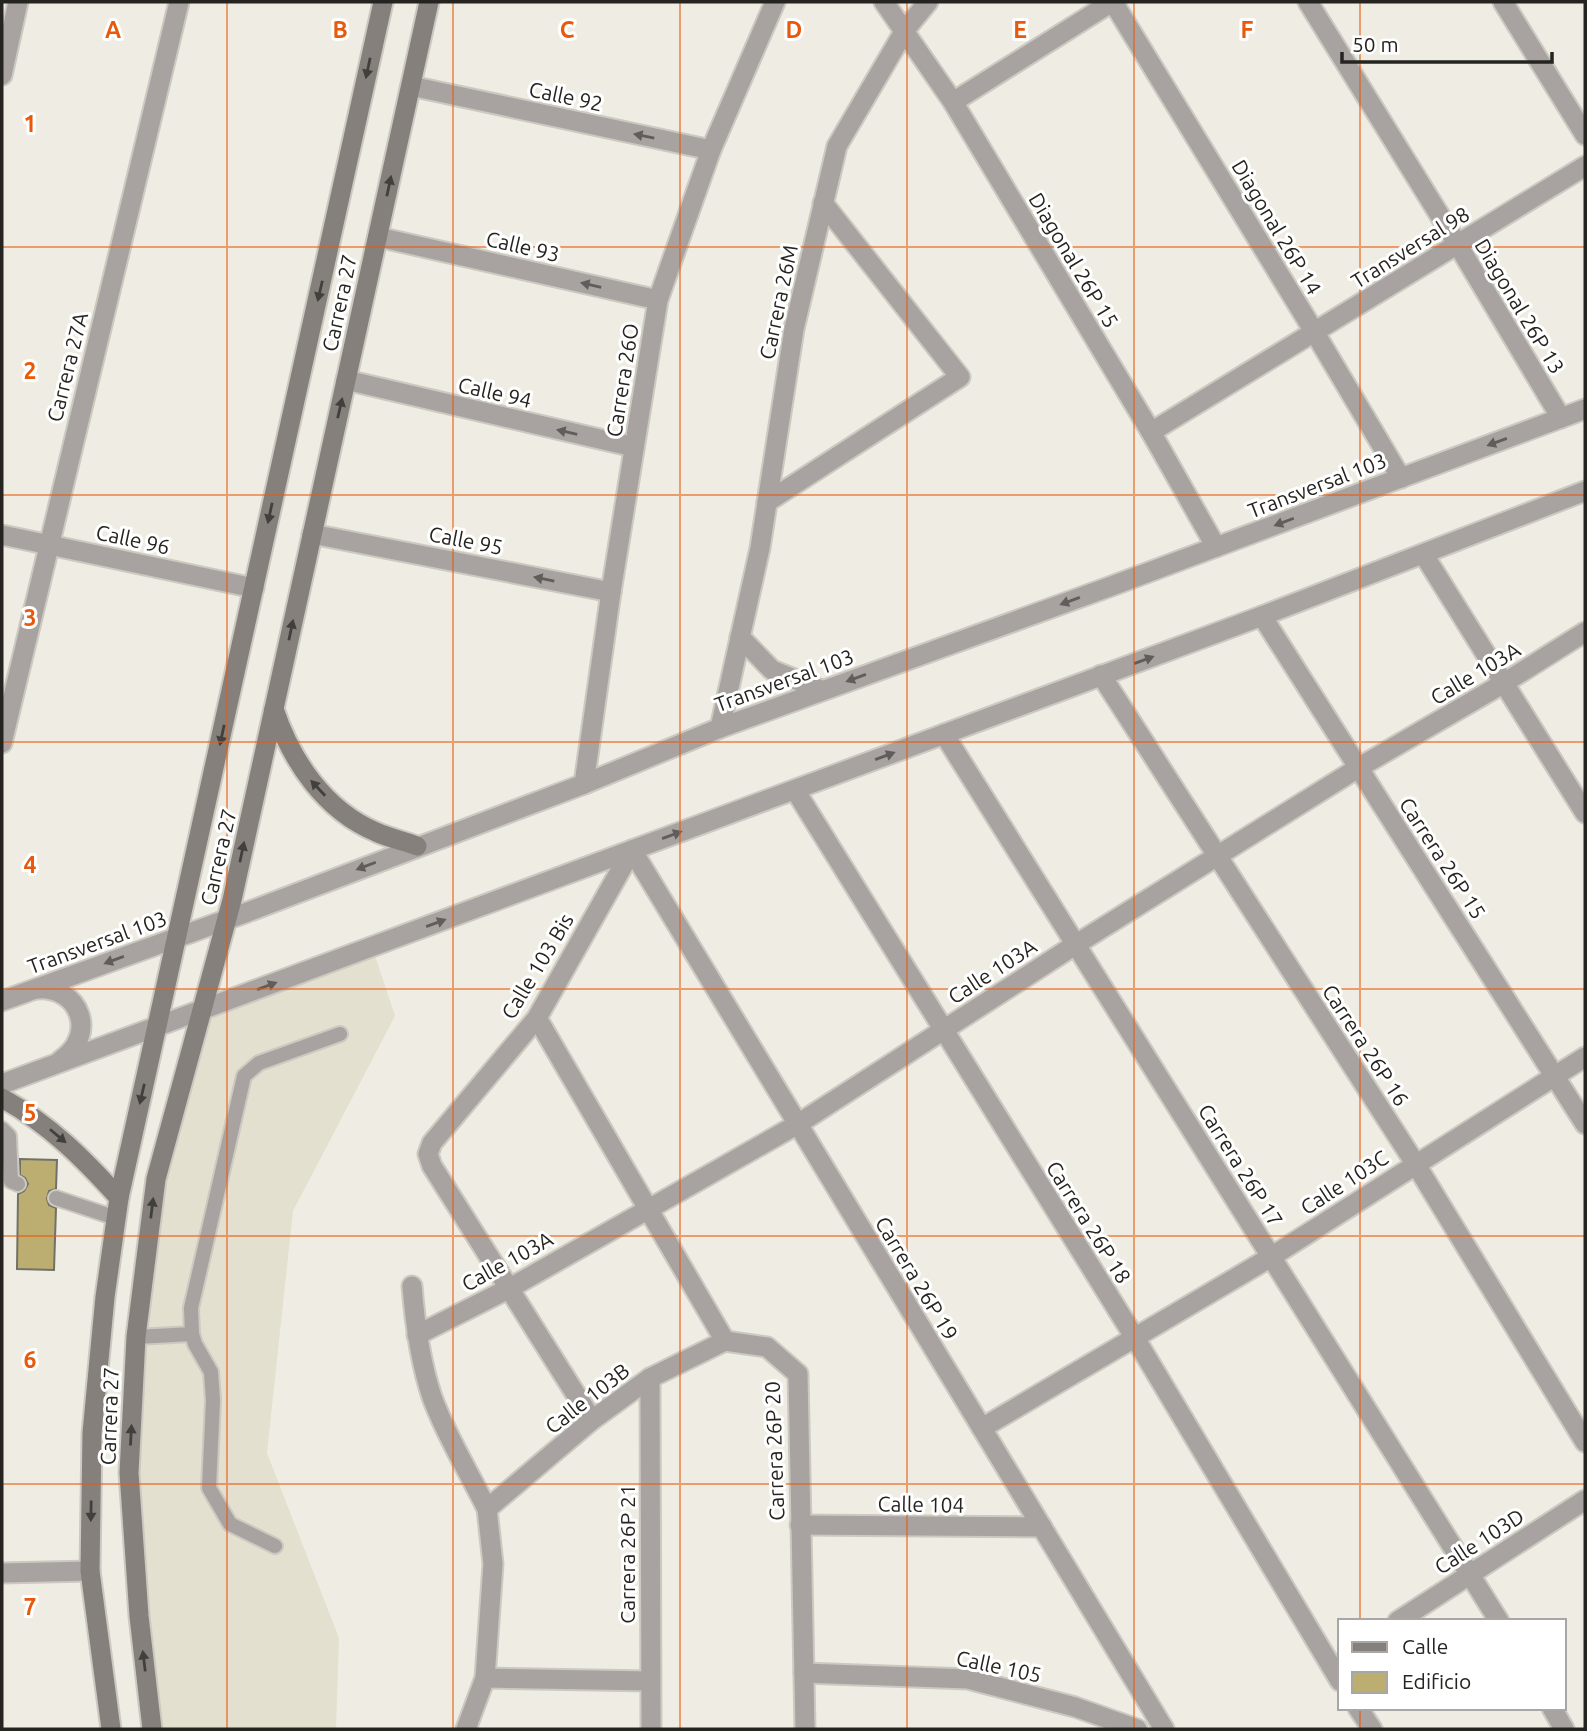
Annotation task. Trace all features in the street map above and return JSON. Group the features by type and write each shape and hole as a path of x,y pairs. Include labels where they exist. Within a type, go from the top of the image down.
{"main road":[{"name":"Carrera 27","path":"111,1729 90,1571 92,1433 105,1297 119,1198 383,2"},
{"name":"Carrera 27","path":"152,1729 139,1616 129,1473 136,1337 156,1179 227,919 429,2"},
{"path":"274,707 283,735 305,774 336,807 374,832 417,846"},
{"path":"2,1098 58,1135 119,1198"}],"street":[{"path":"2,75 18,2"},
{"name":"Carrera 27A","path":"2,743 179,2"},
{"name":"Carrera 26O","path":"584,784 611,592 658,300 711,150 775,2"},
{"name":"Carrera 26M","path":"720,728 760,548 794,329 837,146 894,15 928,2"},
{"path":"953,102 1112,2"},
{"name":"Diagonal 26P 14","path":"1112,2 1315,332 1401,478"},
{"name":"Diagonal 26P 13","path":"1308,2 1561,418"},
{"path":"1503,2 1585,135"},
{"name":"Diagonal 26P 15","path":"894,15 953,102 1151,432 1216,547"},
{"name":"Calle 92","path":"411,86 711,150"},
{"name":"Transversal 98","path":"1151,432 1585,166"},
{"path":"767,502 960,377 823,203"},
{"name":"Calle 93","path":"378,237 658,300"},
{"name":"Calle 94","path":"346,380 634,447"},
{"name":"Transversal 103","path":"2,1001 584,784 821,690 1216,547 1585,409"},
{"path":"2,1084 1262,616 1585,493"},
{"name":"Calle 95","path":"312,534 611,592"},
{"name":"Calle 96","path":"2,535 254,588"},
{"path":"1424,555 1585,813"},
{"name":"Carrera 26P 15","path":"1262,616 1585,1124"},
{"name":"Calle 103A","path":"416,1335 510,1287 798,1124 1075,945 1358,768 1504,683 1585,632"},
{"path":"740,637 772,670 821,690"},
{"name":"Carrera 26P 16","path":"1101,676 1415,1163 1585,1442"},
{"name":"Carrera 26P 17","path":"944,734 1498,1619"},
{"name":"Carrera 26P 18","path":"795,790 1337,1669"},
{"name":"Calle 103 Bis","path":"510,1287 432,1166 428,1154 432,1143 537,1018 632,850"},
{"name":"Carrera 26P 19","path":"632,850 1164,1729"},
{"path":"30,990 55,991 70,1000 79,1014 81,1023 78,1041 74,1049 61,1060"},
{"path":"537,1018 725,1341"},
{"name":"Calle 103C","path":"982,1428 1271,1257 1585,1056"},
{"path":"412,1286 416,1335 437,1407 487,1508 493,1563 485,1678 466,1729"},
{"path":"510,1287 592,1420"},
{"name":"Calle 103B","path":"487,1508 592,1420 650,1378 725,1341"},
{"name":"Carrera 26P 20","path":"725,1341 767,1347 798,1374 806,1729"},
{"name":"Carrera 26P 21","path":"650,1378 650,1729"},
{"name":"Calle 103D","path":"1401,1619 1585,1500"},
{"name":"Calle 104","path":"800,1525 1042,1527"},
{"path":"2,1573 90,1571"},
{"name":"Calle 105","path":"804,1673 968,1679 1075,1707 1137,1729"},
{"path":"485,1678 649,1681"},
{"path":"1359,1710 1371,1729"},
{"path":"1553,1710 1564,1729"}],"lane":[{"path":"275,1546 230,1524 209,1488 213,1400 211,1372 195,1344 191,1308 244,1076 259,1063 340,1034"},
{"path":"2,1129 9,1136 11,1181 19,1184"},
{"path":"56,1198 116,1219"},
{"path":"136,1337 192,1334"}],"shaded area":[{"path":"372,947 395,1016 293,1211 267,1453 339,1638 336,1729 152,1729 129,1473 156,1179 203,1010"}],"building":[{"path":"20,1159 57,1160 56,1189 49,1191 47,1199 49,1205 56,1208 54,1270 17,1269 18,1194 24,1191 28,1184 20,1175"}]}
